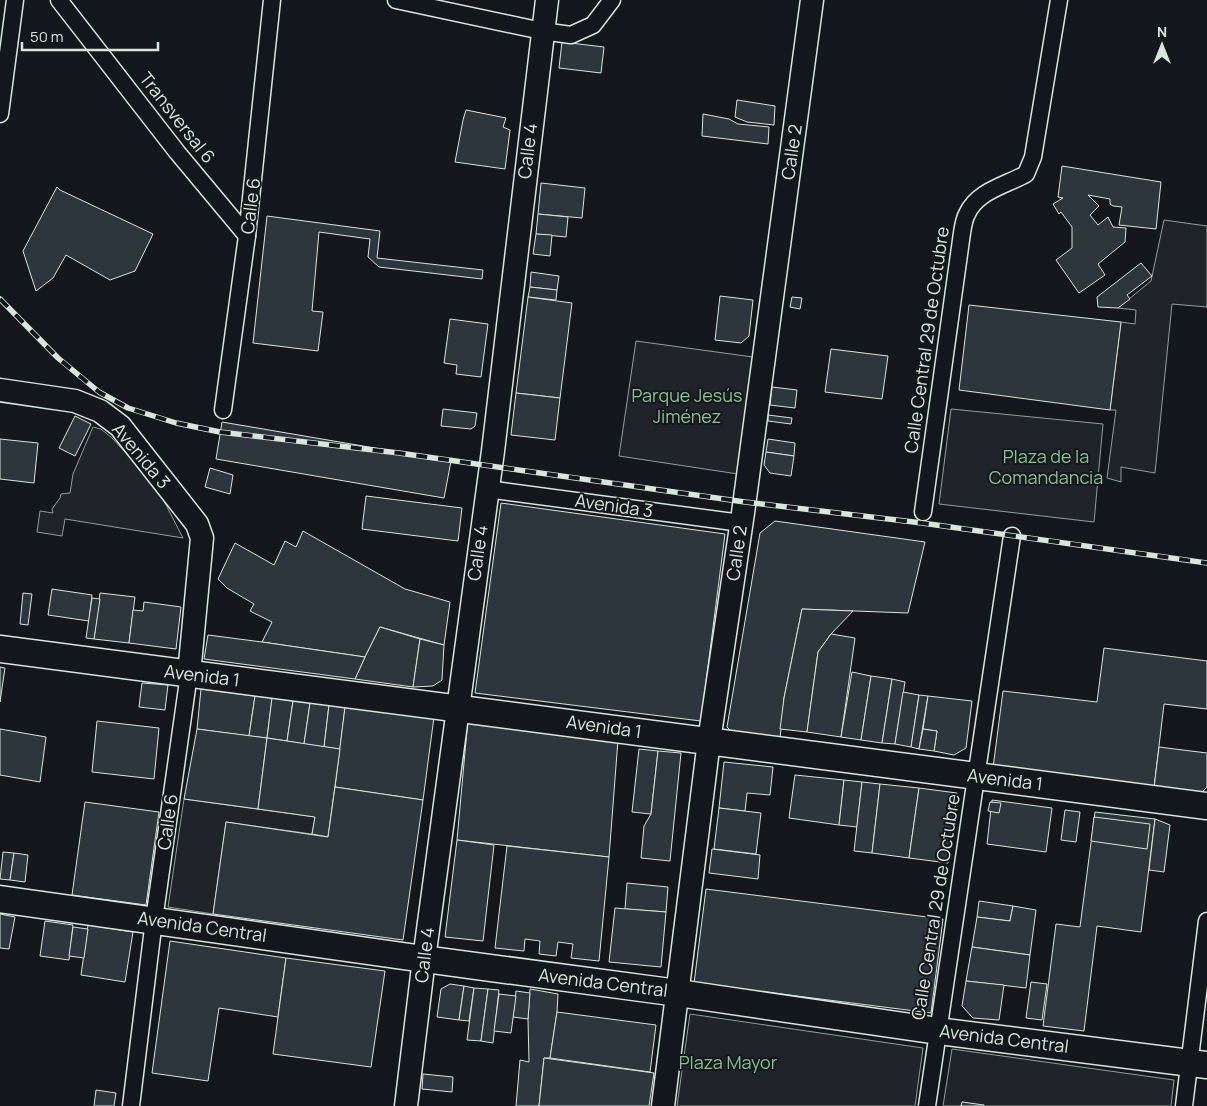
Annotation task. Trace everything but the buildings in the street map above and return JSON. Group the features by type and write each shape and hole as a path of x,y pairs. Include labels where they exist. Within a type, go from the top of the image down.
{"main road":[{"name":"Avenida 1","path":"0,649 1207,806"},
{"name":"Avenida Central","path":"0,899 938,1031 1198,1064"}],"street":[{"path":"0,114 15,0"},
{"name":"Transversal 6","path":"59,0 177,152 247,236"},
{"name":"Calle 6","path":"223,410 247,236 272,0"},
{"path":"396,0 542,31 571,35 593,25 612,0"},
{"name":"Calle 4","path":"406,1106 487,489 547,0"},
{"name":"Calle 2","path":"663,1106 691,878 812,0"},
{"name":"Calle Central 29 de Octubre","path":"923,512 962,233 967,214 977,199 1026,174 1033,157 1059,0"},
{"name":"Avenida 3","path":"0,390 75,401 100,411 107,416 120,426 197,524 202,538"},
{"name":"Avenida 3","path":"487,489 741,523"},
{"name":"Calle Central 29 de Octubre","path":"927,1106 1012,536"},
{"name":"Calle 6","path":"131,1106 154,920 189,674 202,538"},
{"path":"1184,1106 1198,1064 1207,921"}],"green space":[{"path":"1164,220 1207,226 1207,307 1172,304 1155,473 1121,467 1121,482 1107,478 1116,410 1110,410 1121,322 1135,324 1136,310 1118,308 1151,281"},
{"name":"Parque Jesús Jiménez","path":"636,341 753,357 738,474 619,456"},
{"name":"Plaza de la Comandancia","path":"951,409 1103,424 1094,522 939,504"},
{"path":"93,427 101,429 112,438 148,477 164,501 183,538 65,519 62,536 37,532 40,511 53,513 52,509 61,494 70,493 73,474"},
{"path":"184,799 315,817 312,834 226,822 213,914 168,907"},
{"name":"Plaza Mayor","path":"690,1014 923,1048 915,1106 677,1106"},
{"path":"952,1049 1174,1080 1171,1106 984,1106 962,1102 961,1106 943,1106"}],"railway":[{"path":"0,299 58,358 99,392 128,408 176,423 220,432 399,453 745,502 922,523 1207,563"}]}
